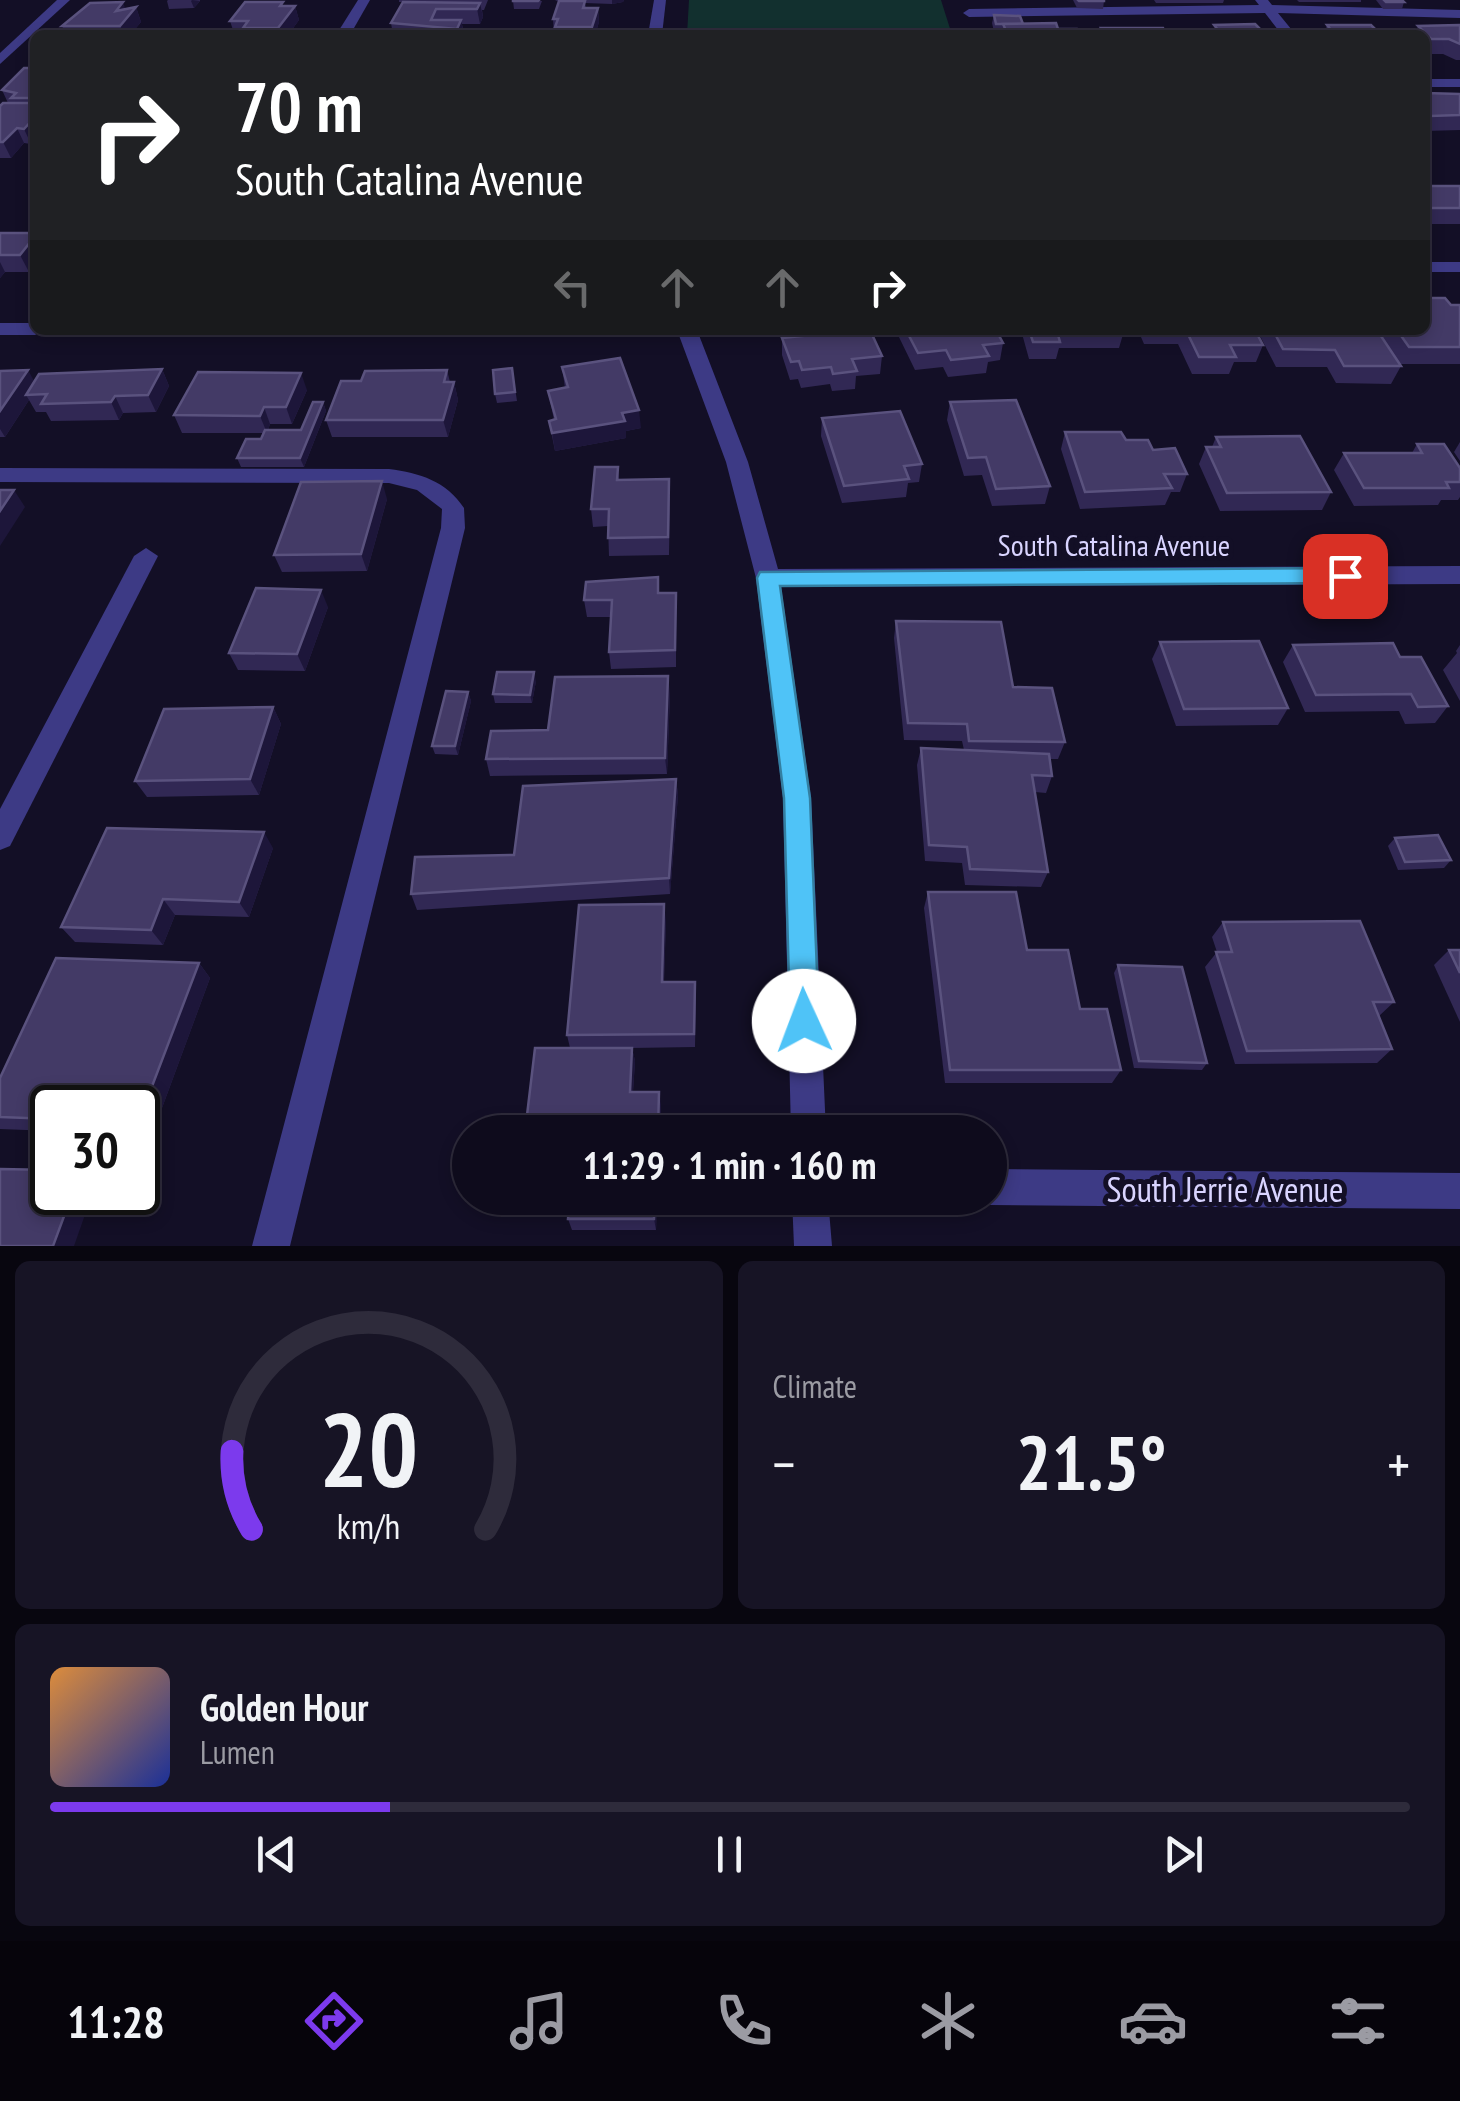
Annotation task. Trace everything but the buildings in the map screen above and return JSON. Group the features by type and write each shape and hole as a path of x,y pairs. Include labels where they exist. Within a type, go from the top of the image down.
{"street":[{"path":"32,30 64,0"},
{"path":"346,30 364,0"},
{"path":"656,30 660,0"},
{"path":"1406,0 1421,14"},
{"path":"1264,4 1285,30"},
{"path":"969,12 1111,5 1264,4 1460,14"},
{"path":"0,60 30,32"},
{"path":"1430,83 1460,83"},
{"path":"1430,268 1460,267"},
{"path":"0,329 30,329"},
{"path":"689,335 737,462 768,578 797,798 807,1115"},
{"path":"0,475 389,476 421,481 440,492 453,508 452,528 271,1246"},
{"path":"0,837 146,556"},
{"name":"South Catalina Avenue","path":"768,578 1460,575"},
{"name":"South Jerrie Avenue","path":"1007,1187 1460,1190"},
{"path":"811,1215 812,1246"}],"green space":[{"path":"689,0 941,0 950,30 687,30"}],"route":[{"path":"804,1021 797,798 768,578 1345,576"}]}
